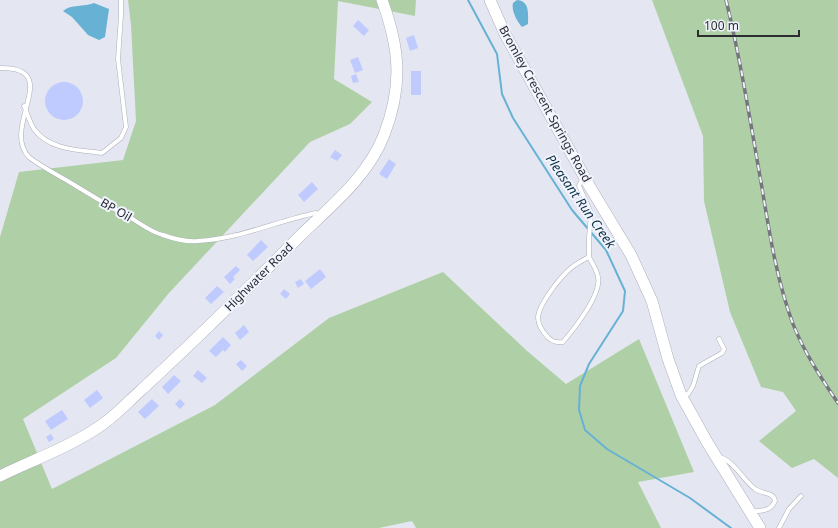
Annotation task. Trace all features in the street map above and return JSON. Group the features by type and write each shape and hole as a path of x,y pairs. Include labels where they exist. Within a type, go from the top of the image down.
{"street":[{"name":"Highwater Road","path":"0,476 87,435 104,423 163,370 321,216 370,163 384,136 390,118 396,95 398,75 396,49 391,22 382,0"},
{"name":"Bromley Crescent Springs Road","path":"490,0 505,34 584,175 631,255 648,289 668,359 681,395 749,512 760,528"}],"lane":[{"path":"24,106 34,129 47,141 68,148 102,152 121,138 126,127 118,59 121,0"},
{"name":"BP Oil","path":"0,68 16,69 26,74 30,83 21,116 19,133 22,147 30,157 105,204 153,231 179,240 198,241 221,238 316,213 321,216"},
{"path":"584,175 579,186 591,213 589,222 590,257 598,277 598,286 596,294 576,328 563,342 556,343 543,331 538,316 555,285 563,275 570,268 590,257"},
{"path":"681,395 688,394 693,386 699,366 722,353 724,349 719,339"},
{"path":"716,456 723,458 755,489 771,494 775,498 774,505 767,510 749,512"},
{"path":"779,528 789,510 801,496"}],"green space":[{"path":"128,0 416,0 415,16 338,1 334,79 372,102 350,124 310,142 169,293 116,358 23,419 52,489 215,405 329,318 443,272 526,350 566,384 639,339 694,472 638,482 661,528 416,528 412,521 379,528 0,528 0,237 19,172 123,160 136,121 131,25"},
{"path":"652,0 838,0 838,478 814,459 792,468 759,441 796,411 783,392 761,387 730,312 704,201 703,136"}],"water":[{"path":"517,0 524,3 527,9 528,24 522,27 516,19 513,9 513,3"},
{"path":"94,3 109,9 105,37 99,40 88,35 72,17 63,11 70,7"}],"building":[{"path":"358,20 369,30 364,36 353,26"},
{"path":"414,35 418,48 410,51 406,38"},
{"path":"358,57 363,70 355,73 350,60"},
{"path":"411,71 421,71 421,95 411,95"},
{"path":"356,74 359,82 353,83 351,76"},
{"path":"60,82 68,82 78,87 82,94 82,108 78,115 68,120 60,120 50,115 48,112 45,105 45,97 50,87 53,85"},
{"path":"335,150 342,155 337,161 330,157"},
{"path":"389,159 396,164 387,179 379,174"},
{"path":"312,182 318,189 304,202 298,195"},
{"path":"261,240 268,247 253,261 247,255"},
{"path":"236,266 240,270 233,277 235,279 230,284 224,277"},
{"path":"320,269 326,277 311,289 305,281"},
{"path":"301,279 304,284 298,288 295,282"},
{"path":"217,286 224,292 211,304 205,298"},
{"path":"284,289 290,294 286,299 280,294"},
{"path":"244,325 249,332 240,340 235,333"},
{"path":"159,331 163,335 159,340 155,336"},
{"path":"223,337 231,345 225,352 223,350 216,357 209,351"},
{"path":"241,360 247,366 242,371 236,364"},
{"path":"198,370 207,378 202,383 193,376"},
{"path":"174,375 181,381 168,394 162,387"},
{"path":"97,390 103,398 90,408 84,400"},
{"path":"152,399 159,406 145,419 138,412"},
{"path":"180,399 185,404 180,409 175,404"},
{"path":"62,410 68,419 51,430 45,421"},
{"path":"51,434 54,439 49,442 46,437"}],"waterway":[{"name":"Pleasant Run Creek","path":"468,0 497,54 502,94 513,118 572,210 606,250 625,291 623,311 589,364 580,386 579,410 585,430 607,449 690,498 731,528"}],"railway":[{"path":"726,0 741,68 770,236 787,307 802,345 838,403"}]}
